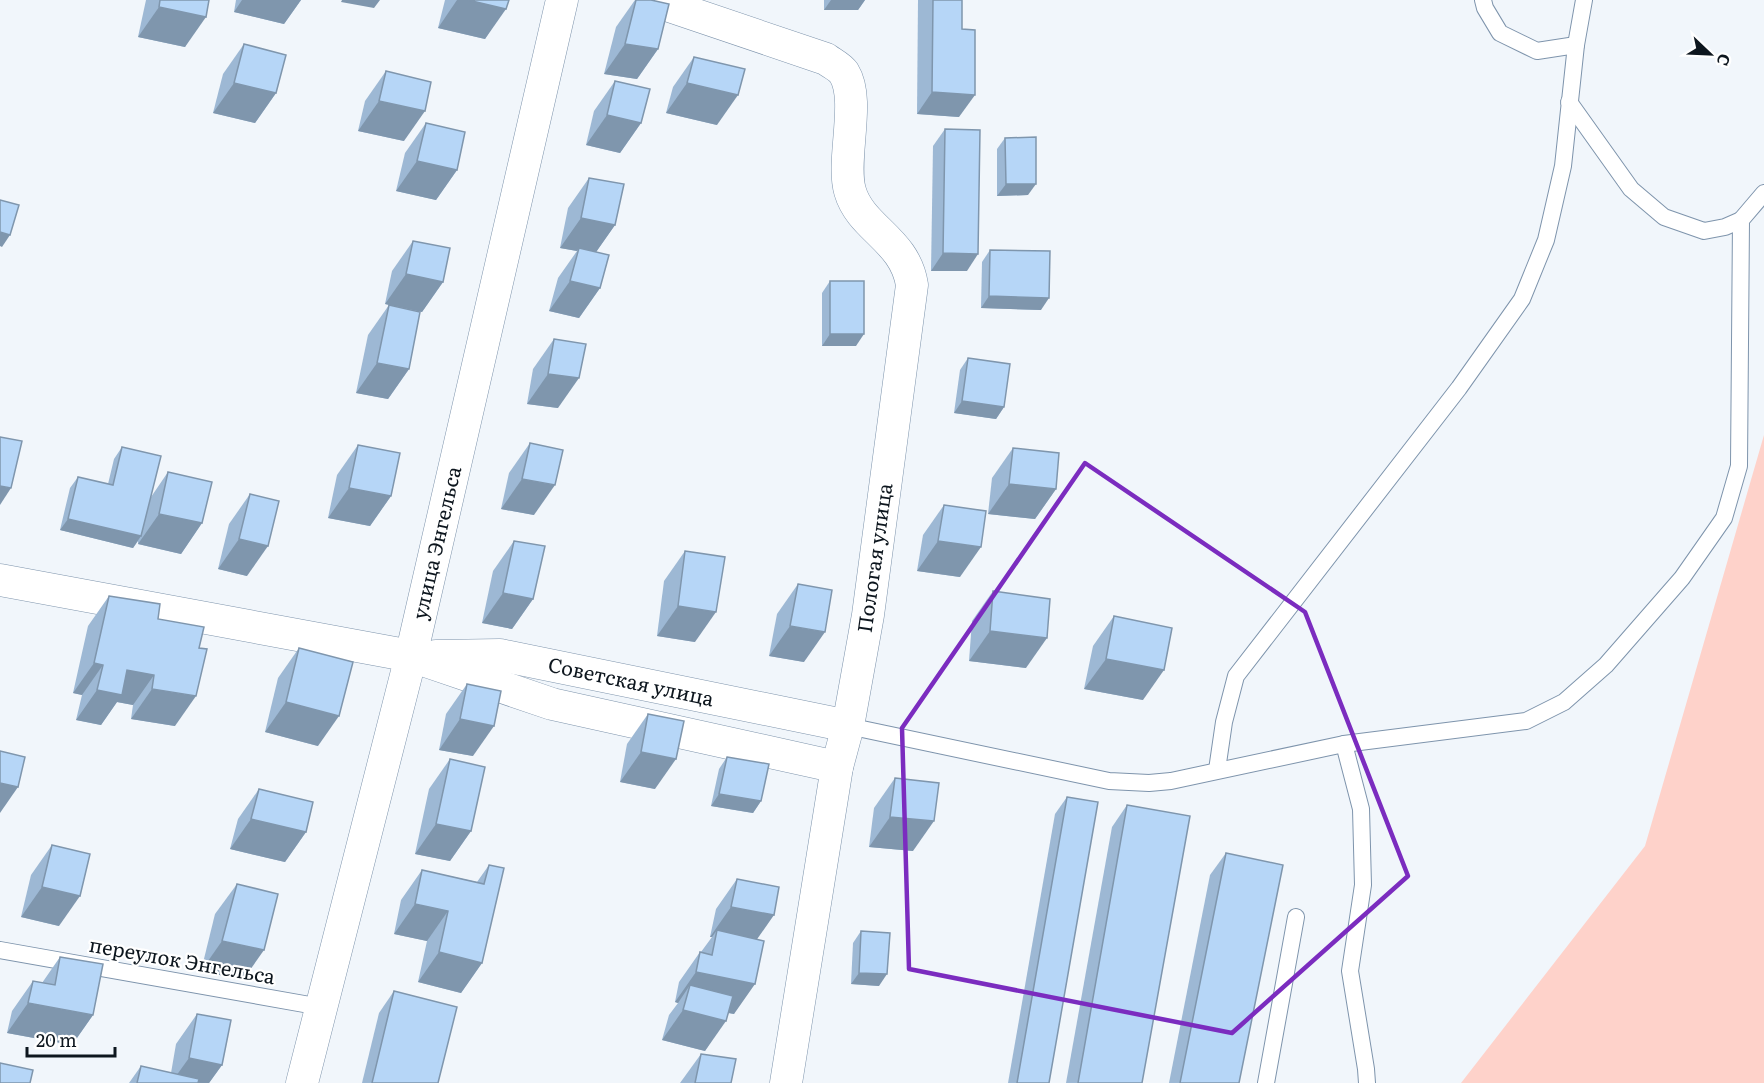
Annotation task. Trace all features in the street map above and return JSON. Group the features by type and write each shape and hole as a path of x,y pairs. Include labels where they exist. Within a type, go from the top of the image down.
{"street":[{"name":"улица Энгельса","path":"302,1083 411,657 561,0"},
{"name":"Пологая улица","path":"652,0 826,59 843,72 850,93 848,177 850,192 860,211 901,255 909,270 912,285 868,615 848,726 837,767 786,1083"},
{"name":"Советская улица","path":"0,580 411,657 552,704 837,767"},
{"name":"Советская улица","path":"411,657 500,655 848,726"}],"lane":[{"path":"1483,0 1485,8 1500,33 1537,51 1576,45"},
{"path":"1217,770 1224,722 1236,676 1459,388 1522,299 1546,240 1563,166 1576,45 1584,0"},
{"path":"1569,102 1631,189 1664,217 1704,231 1725,227 1741,220 1764,193"},
{"path":"848,726 1109,781 1149,783 1171,781 1344,744 1526,721 1564,702 1606,665 1682,578 1724,518 1739,466 1741,220"},
{"path":"1344,744 1361,809 1363,885 1350,971 1366,1069 1366,1083"},
{"path":"1266,1083 1296,917"},
{"name":"переулок Энгельса","path":"0,950 321,1007"}],"highlighted area":[{"path":"1085,463 1305,612 1408,876 1232,1033 909,969 902,728"}],"shaded area":[{"path":"1764,435 1764,1083 1461,1083 1645,846"}],"building":[{"path":"160,0 209,0 206,17 159,7"},
{"path":"468,0 509,0 506,9"},
{"path":"636,0 651,0 669,4 658,49 625,44"},
{"path":"933,0 962,0 962,29 975,30 975,95 932,92"},
{"path":"244,44 286,55 276,93 234,83"},
{"path":"694,57 745,69 738,95 687,83"},
{"path":"386,71 431,82 425,111 379,101"},
{"path":"615,81 650,89 641,123 607,115"},
{"path":"426,123 465,132 457,170 417,161"},
{"path":"945,129 980,130 978,254 943,253"},
{"path":"1036,137 1036,184 1006,184 1005,138"},
{"path":"589,178 624,184 615,225 581,218"},
{"path":"0,200 19,205 10,235 0,232"},
{"path":"413,241 450,248 443,282 406,274"},
{"path":"579,248 609,255 600,288 570,281"},
{"path":"990,250 1050,251 1049,298 989,296"},
{"path":"830,281 864,281 864,334 830,334"},
{"path":"389,305 420,312 409,369 377,363"},
{"path":"554,339 586,344 579,378 548,374"},
{"path":"968,358 1010,364 1004,407 962,401"},
{"path":"0,437 22,441 11,488 0,486"},
{"path":"530,443 563,450 555,485 522,479"},
{"path":"358,445 400,453 391,496 349,488"},
{"path":"122,447 161,456 141,536 68,519 78,477 113,485"},
{"path":"1013,448 1059,453 1056,489 1009,484"},
{"path":"168,472 212,482 202,523 159,514"},
{"path":"250,494 279,501 268,546 239,539"},
{"path":"944,505 986,511 981,547 938,541"},
{"path":"514,541 545,546 533,599 503,593"},
{"path":"685,551 725,557 716,612 678,606"},
{"path":"798,584 832,590 825,632 790,626"},
{"path":"993,591 1050,599 1047,638 990,631"},
{"path":"109,596 160,604 158,619 204,627 199,648 207,649 196,696 152,689 154,675 127,670 122,695 97,690 103,665 94,663"},
{"path":"1114,616 1172,628 1164,670 1106,659"},
{"path":"299,648 353,662 339,716 286,702"},
{"path":"467,684 501,691 494,726 460,719"},
{"path":"648,714 684,721 676,759 641,752"},
{"path":"0,751 25,757 18,787 0,783"},
{"path":"727,757 769,764 761,801 719,794"},
{"path":"450,759 485,767 471,831 436,824"},
{"path":"895,778 939,783 934,821 890,817"},
{"path":"259,789 313,802 306,832 251,819"},
{"path":"1067,797 1098,802 1049,1083 1017,1083"},
{"path":"1127,805 1190,816 1142,1083 1078,1083"},
{"path":"52,845 90,854 80,896 42,887"},
{"path":"1226,853 1283,865 1239,1083 1180,1083"},
{"path":"489,865 504,868 482,963 439,952 448,911 415,904 422,870 484,884"},
{"path":"737,879 779,887 774,915 731,907"},
{"path":"237,884 278,894 264,950 222,941"},
{"path":"717,930 764,941 755,984 696,972 700,952 712,955"},
{"path":"861,931 890,933 887,974 859,973"},
{"path":"60,957 103,964 93,1015 28,1003 33,981 55,985"},
{"path":"690,985 733,996 726,1021 683,1010"},
{"path":"394,991 457,1007 438,1083 372,1083"},
{"path":"197,1014 231,1020 222,1065 189,1058"},
{"path":"701,1054 736,1059 731,1083 695,1083"},
{"path":"0,1063 33,1070 30,1083 0,1083"},
{"path":"141,1066 199,1079 198,1083 137,1083"}]}
